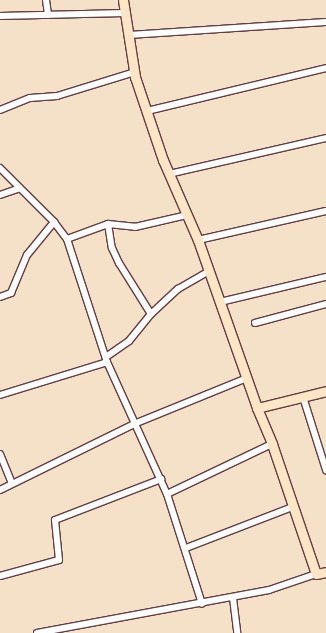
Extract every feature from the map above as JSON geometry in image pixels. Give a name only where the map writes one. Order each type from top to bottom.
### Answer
[{"type":"street","points":[[46,0],[48,15]]},
{"type":"street","points":[[123,0],[135,72],[147,111],[169,174],[198,240],[257,408],[272,444],[292,507],[316,574]]},
{"type":"street","points":[[0,16],[125,13]]},
{"type":"street","points":[[129,35],[326,22]]},
{"type":"street","points":[[147,111],[326,68]]},
{"type":"street","points":[[0,110],[30,98],[57,96],[135,72]]},
{"type":"street","points":[[169,174],[326,138]]},
{"type":"street","points":[[0,168],[54,222],[66,240],[107,360],[134,424],[167,494],[186,548],[202,604]]},
{"type":"street","points":[[0,195],[20,188]]},
{"type":"street","points":[[198,240],[326,211]]},
{"type":"street","points":[[66,240],[108,224],[135,227],[188,215]]},
{"type":"street","points":[[0,297],[11,293],[27,255],[54,222]]},
{"type":"street","points":[[108,224],[112,248],[119,263],[151,314]]},
{"type":"street","points":[[0,394],[107,360],[129,341],[151,314],[178,289],[208,272]]},
{"type":"street","points":[[220,302],[326,277]]},
{"type":"street","points":[[255,323],[326,304]]},
{"type":"street","points":[[0,490],[134,424],[247,378]]},
{"type":"street","points":[[257,408],[326,391]]},
{"type":"street","points":[[303,396],[326,470]]},
{"type":"street","points":[[167,494],[272,444]]},
{"type":"street","points":[[0,454],[12,483]]},
{"type":"street","points":[[0,576],[59,560],[55,520],[161,479]]},
{"type":"street","points":[[186,548],[292,507]]},
{"type":"street","points":[[37,633],[233,598],[269,590],[326,572]]},
{"type":"street","points":[[233,598],[237,633]]}]
